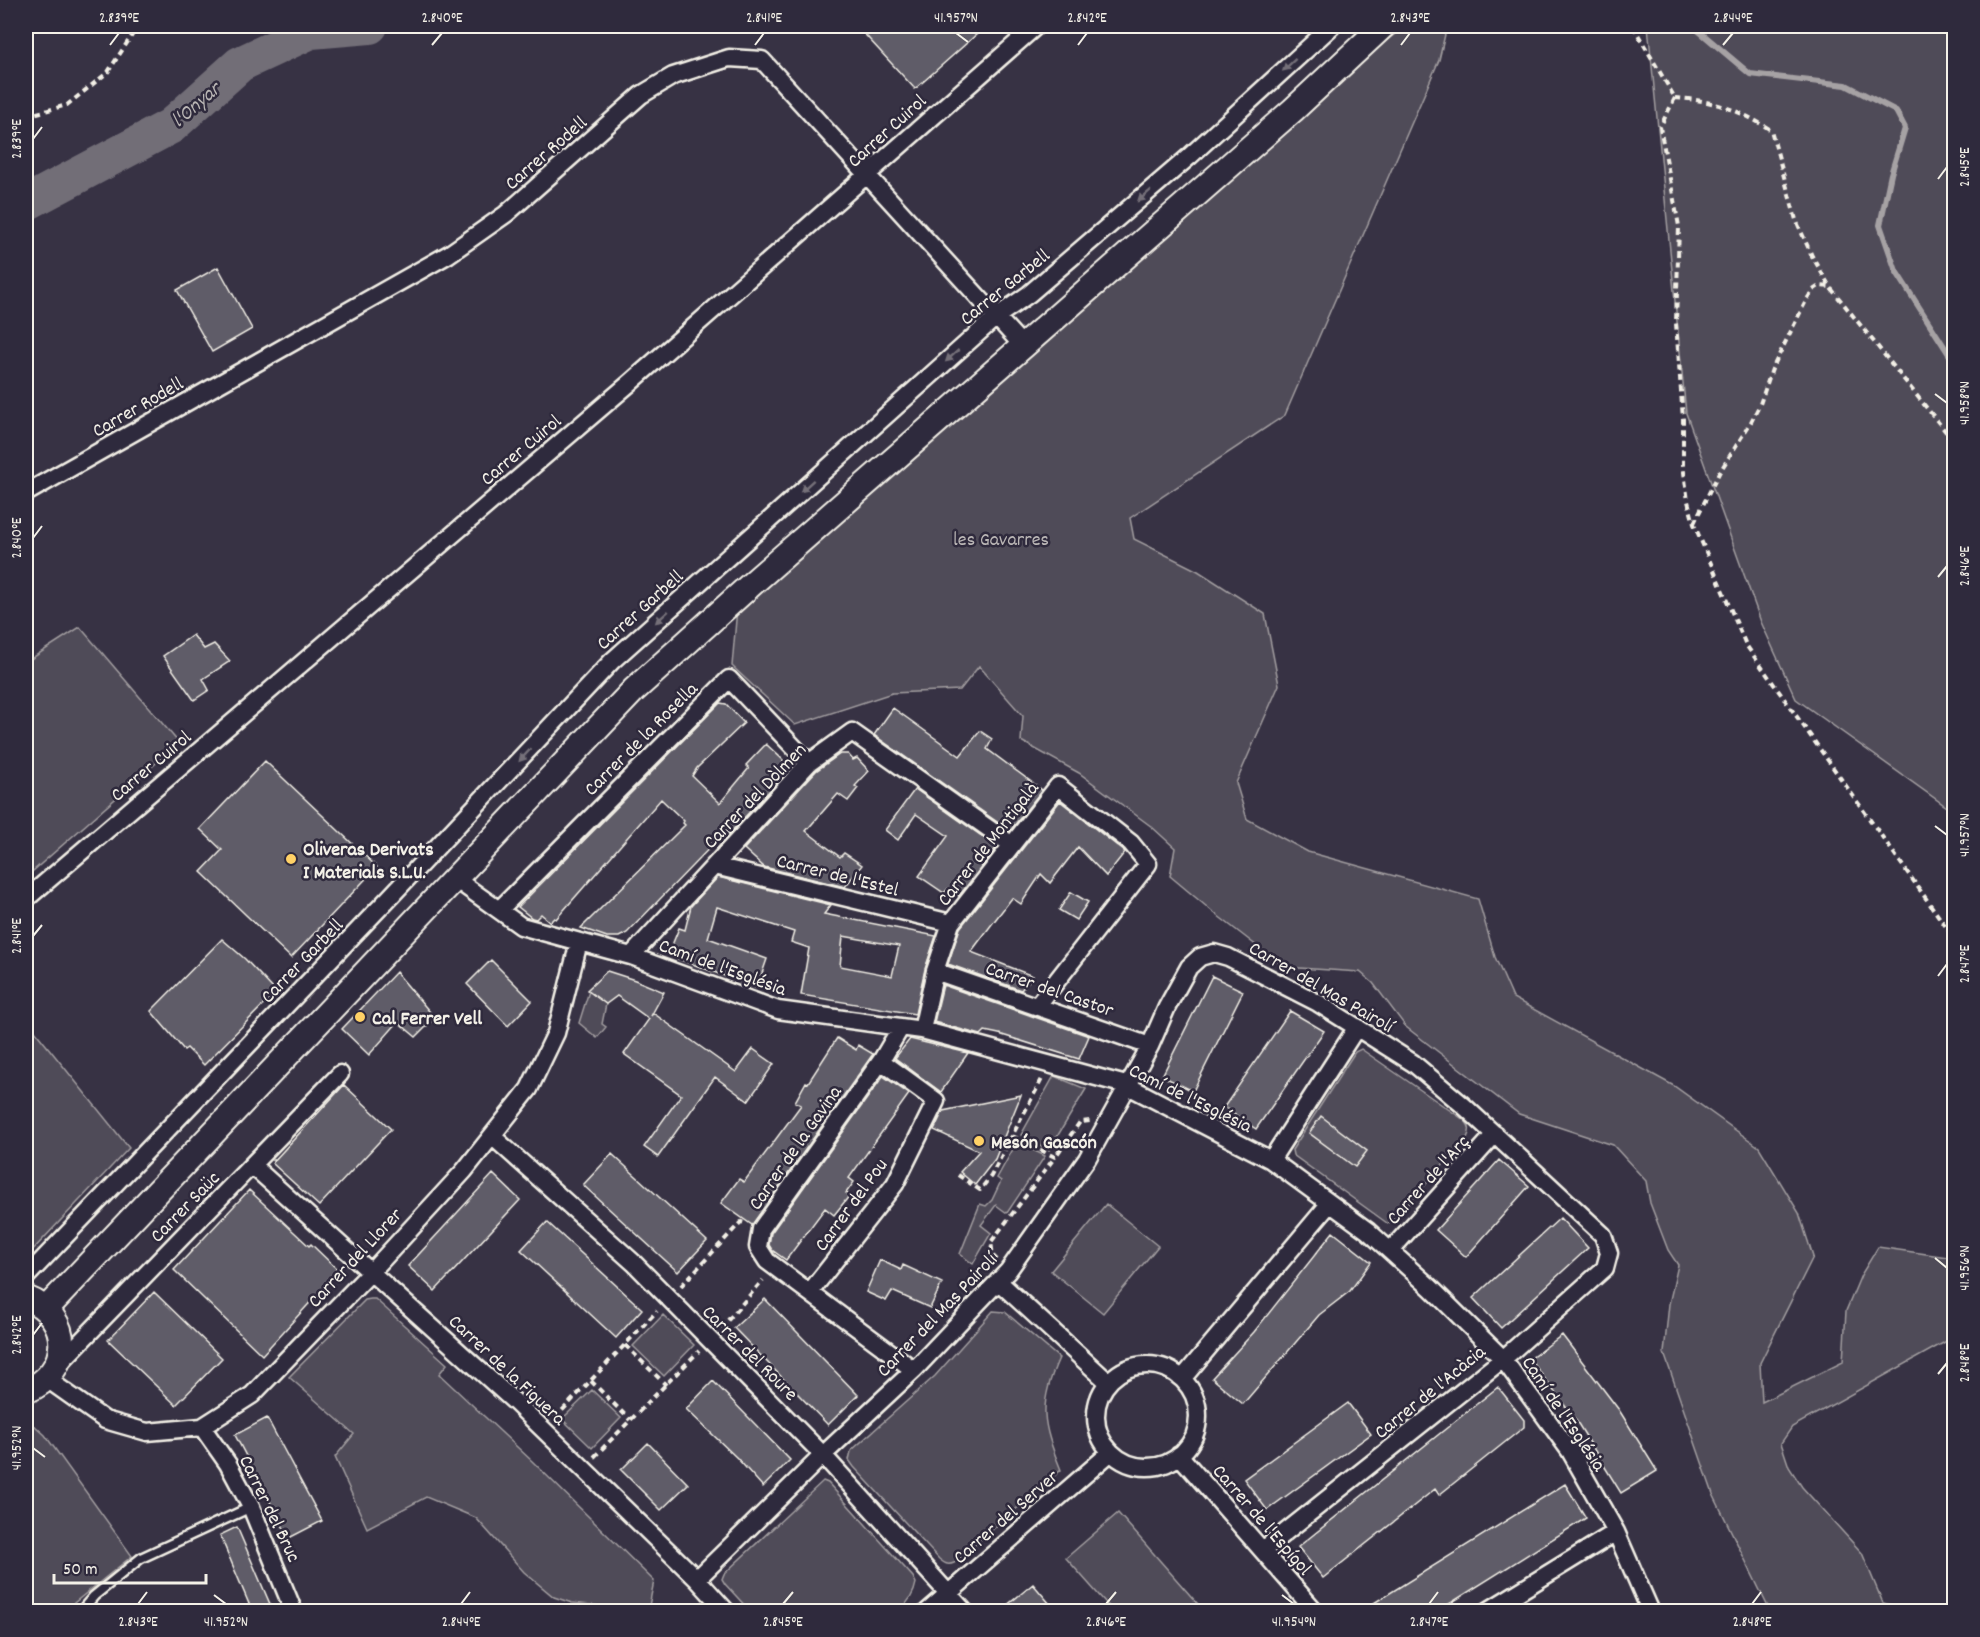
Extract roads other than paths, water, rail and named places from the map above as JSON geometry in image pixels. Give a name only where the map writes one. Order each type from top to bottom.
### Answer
[{"type":"main road","points":[[26,1391],[37,1387],[52,1373],[61,1347],[58,1326],[36,1304],[454,878],[634,690],[755,581],[1293,111],[1383,26]]},
{"type":"street","name":"Carrer Cuirol","points":[[26,899],[621,390],[1035,26]]},
{"type":"street","name":"Carrer Garbell","points":[[26,1276],[389,898],[612,661],[996,317],[1029,294],[1190,156],[1332,26]]},
{"type":"street","name":"Carrer Rodell","points":[[26,493],[449,254],[506,214],[641,95],[673,76],[729,58],[762,60],[1023,346]]},
{"type":"street","name":"Carrer de la Rosella","points":[[499,910],[729,679],[809,763]]},
{"type":"street","name":"Carrer del Dòlmen","points":[[631,956],[809,763],[852,732],[1012,845]]},
{"type":"street","name":"Carrer de Montigalà","points":[[922,1030],[935,971],[951,923],[1058,786],[1131,843],[1148,864],[1037,1006]]},
{"type":"street","name":"Carrer de l'Estel","points":[[716,866],[951,923]]},
{"type":"street","name":"Camí de l'Església","points":[[454,878],[521,926],[631,956],[778,1010],[922,1030],[1126,1085],[1271,1160],[1368,1231],[1503,1359],[1570,1451],[1616,1532],[1651,1611]]},
{"type":"street","name":"Carrer del Llorer","points":[[52,1373],[105,1420],[147,1432],[202,1427],[252,1395],[371,1272],[464,1171],[529,1089],[556,1033],[579,942]]},
{"type":"street","name":"Carrer del Mas Pairolí","points":[[697,1579],[823,1455],[914,1370],[1003,1276],[1087,1159],[1126,1085],[1150,1046],[1167,1007],[1189,967],[1200,957],[1214,953],[1228,957],[1318,1003],[1413,1063],[1495,1134],[1603,1235],[1609,1253]]},
{"type":"street","name":"Carrer del Castor","points":[[935,971],[1150,1046]]},
{"type":"street","name":"Carrer de la Gavina","points":[[901,1027],[881,1061],[761,1229],[758,1248],[767,1261],[914,1370]]},
{"type":"street","points":[[1271,1160],[1357,1027]]},
{"type":"street","name":"Carrer del Pou","points":[[810,1292],[895,1185],[936,1101],[881,1061]]},
{"type":"street","name":"Carrer Saüc","points":[[52,1373],[340,1074]]},
{"type":"street","name":"Carrer de l'Arç","points":[[1390,1251],[1495,1134]]},
{"type":"street","name":"Carrer del Roure","points":[[492,1136],[634,1263],[823,1455],[965,1611]]},
{"type":"street","name":"Carrer de la Figuera","points":[[253,1166],[544,1430],[727,1611]]},
{"type":"street","points":[[1182,1379],[1330,1203]]},
{"type":"street","name":"Carrer de l'Acàcia","points":[[1263,1550],[1503,1359],[1605,1268],[1609,1253]]},
{"type":"street","points":[[1003,1276],[1108,1382]]},
{"type":"street","points":[[1148,1364],[1162,1366],[1174,1372],[1188,1384],[1197,1402],[1198,1424],[1192,1441],[1185,1450],[1171,1461],[1158,1466],[1133,1466],[1111,1452],[1100,1437],[1095,1410],[1097,1401],[1108,1382],[1130,1367],[1148,1364]]},
{"type":"street","name":"Carrer del Bruc","points":[[202,1427],[228,1464],[251,1507],[294,1611]]},
{"type":"street","name":"Carrer del Server","points":[[927,1611],[1111,1452]]},
{"type":"street","name":"Carrer de l'Espígol","points":[[1179,1455],[1316,1611]]},
{"type":"street","points":[[1486,1611],[1616,1532]]},
{"type":"lane","points":[[80,1611],[94,1596],[141,1558],[251,1507]]},
{"type":"waterway","name":"l'Onyar","points":[[26,203],[171,126],[240,64],[311,31],[370,26]]},
{"type":"waterway","points":[[1693,26],[1750,74],[1846,85],[1896,111],[1905,128],[1891,174],[1880,225],[1896,271],[1954,362]]},
{"type":"place","name":"Oliveras Derivats I Materials S.L.U.","points":[[291,859]]},
{"type":"place","name":"Cal Ferrer Vell","points":[[360,1017]]},
{"type":"place","name":"Mesón Gascón","points":[[979,1141]]},
{"type":"park label","name":"les Gavarres","points":[[1001,538]]}]
